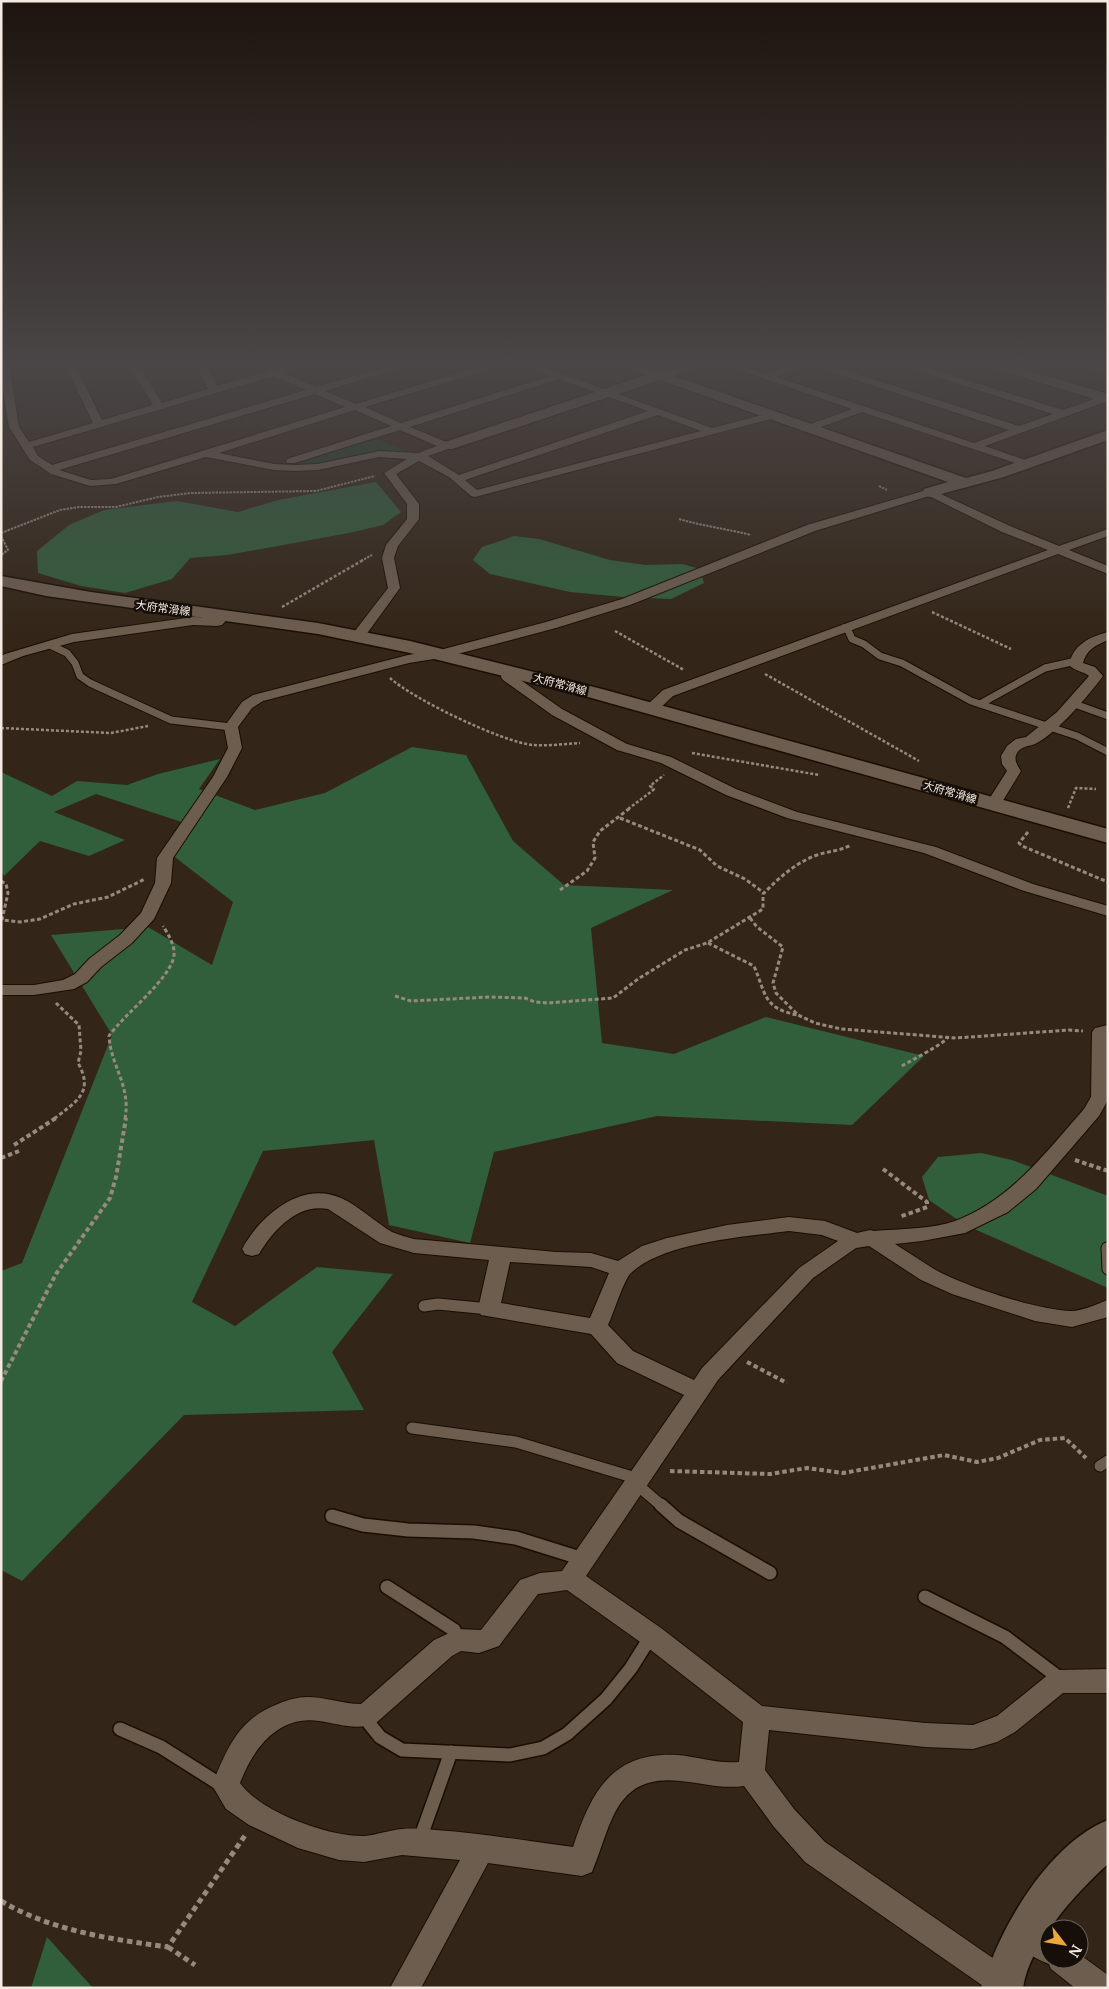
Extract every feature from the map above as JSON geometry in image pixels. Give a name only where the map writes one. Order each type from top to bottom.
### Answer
[{"type":"street","points":[[32,455],[49,468],[90,484],[112,482],[201,455]]},
{"type":"street","points":[[49,468],[94,455]]},
{"type":"street","points":[[216,455],[274,467],[294,468],[318,466],[375,455]]},
{"type":"street","points":[[274,467],[312,455]]},
{"type":"street","points":[[395,455],[419,456],[453,474],[475,494],[621,455]]},
{"type":"street","points":[[358,636],[394,588],[388,558],[391,548],[414,519],[413,504],[390,472],[422,455]]},
{"type":"street","points":[[457,479],[528,455]]},
{"type":"street","points":[[891,455],[965,482]]},
{"type":"street","points":[[998,455],[1027,464]]},
{"type":"street","points":[[1,990],[68,986],[81,978],[95,962],[126,939],[144,918],[164,883],[166,858],[220,777],[235,748],[231,727],[244,709],[258,698],[408,659],[441,654],[551,625],[626,602],[811,528],[1053,455]]},
{"type":"street","points":[[930,492],[1006,530],[1060,549],[1108,570]]},
{"type":"street","points":[[651,709],[668,693],[1108,532]]},
{"type":"street","name":"大府常滑線","points":[[1,581],[45,591],[114,602],[256,620],[358,636],[441,654],[510,670],[1108,836]]},
{"type":"street","points":[[1,661],[72,638],[193,621],[217,622],[224,616]]},
{"type":"street","points":[[994,804],[1014,771],[1009,764],[1008,756],[1012,750],[1021,742],[1031,740],[1062,715],[1096,676],[1090,670],[1076,665],[1076,660],[1080,652],[1087,645],[1108,636]]},
{"type":"street","points":[[510,670],[508,677],[557,712],[622,747],[678,765],[731,792],[792,815],[930,850],[1027,887],[1108,911]]},
{"type":"street","points":[[751,1772],[727,1775],[677,1768],[652,1767],[629,1775],[611,1792],[596,1819],[582,1862],[419,1842],[402,1842],[364,1849],[339,1846],[298,1835],[259,1816],[236,1800],[226,1785],[237,1757],[250,1737],[265,1723],[284,1713],[301,1708],[317,1709],[354,1717],[367,1715],[443,1648],[458,1640],[479,1642],[490,1638],[529,1587],[540,1582],[559,1582],[576,1569],[710,1374],[806,1273],[849,1243],[863,1238],[922,1234],[958,1228],[1002,1207],[1029,1184],[1092,1112],[1100,1096],[1104,1031]]},
{"type":"street","points":[[252,1249],[258,1238],[285,1211],[306,1202],[323,1201],[334,1203],[387,1238],[400,1242],[442,1250],[592,1260],[621,1270]]},
{"type":"street","points":[[597,1327],[621,1270],[649,1251],[667,1245],[727,1232],[789,1224],[825,1228],[863,1238],[928,1275],[959,1289],[1035,1313],[1072,1319],[1092,1315],[1108,1308]]},
{"type":"street","points":[[502,1254],[489,1309],[597,1327],[625,1357],[698,1392]]},
{"type":"street","points":[[576,1569],[652,1636],[756,1717],[925,1735],[973,1737],[988,1733],[1006,1724],[1058,1682],[1108,1681]]},
{"type":"street","points":[[756,1717],[756,1736],[751,1772],[784,1818],[815,1852],[1002,1985],[1037,1941],[1048,1897],[1089,1854],[1108,1839]]},
{"type":"street","points":[[405,1988],[481,1849]]},
{"type":"street","points":[[1074,1969],[1100,1988]]},
{"type":"lane","points":[[844,628],[848,630],[852,639],[864,644],[880,656],[902,663],[970,701],[1077,736],[1108,752]]},
{"type":"lane","points":[[52,646],[67,653],[75,663],[80,676],[90,683],[171,720],[231,727]]},
{"type":"lane","points":[[980,704],[1045,668],[1076,660]]},
{"type":"lane","points":[[1072,703],[1108,716]]},
{"type":"lane","points":[[1107,1248],[1108,1269]]},
{"type":"lane","points":[[424,1306],[438,1304],[489,1309]]},
{"type":"lane","points":[[412,1428],[516,1442],[640,1477],[641,1488],[679,1521],[770,1573]]},
{"type":"lane","points":[[332,1516],[363,1525],[408,1530],[474,1532],[516,1538],[576,1569]]},
{"type":"lane","points":[[387,1588],[454,1630],[458,1640]]},
{"type":"lane","points":[[925,1597],[1005,1636],[1064,1682]]},
{"type":"lane","points":[[367,1715],[368,1722],[380,1737],[402,1750],[510,1755],[544,1748],[567,1734],[606,1699],[631,1668],[652,1636]]},
{"type":"lane","points":[[120,1729],[161,1747],[218,1783],[226,1785]]},
{"type":"lane","points":[[419,1842],[451,1752]]},
{"type":"path","points":[[1,555],[8,550],[1,534],[60,510],[70,508],[116,508],[158,497],[191,493],[316,491],[390,472]]},
{"type":"path","points":[[679,519],[709,528],[732,529],[776,542]]},
{"type":"path","points":[[256,620],[306,594],[374,553],[391,548]]},
{"type":"path","points":[[913,604],[1011,649]]},
{"type":"path","points":[[615,631],[702,681]]},
{"type":"path","points":[[748,664],[919,761]]},
{"type":"path","points":[[1,728],[111,733],[171,720]]},
{"type":"path","points":[[560,890],[583,875],[595,858],[596,853],[592,842],[600,831],[652,791],[654,789],[650,786],[678,765]]},
{"type":"path","points":[[1063,824],[1076,788],[1096,789]]},
{"type":"path","points":[[1042,817],[1021,839],[1019,843],[1022,846],[1108,882]]},
{"type":"path","points":[[619,818],[700,850],[717,866],[745,879],[764,893]]},
{"type":"path","points":[[395,996],[411,1001],[490,997],[525,998],[535,1002],[548,1003],[613,998],[638,979],[685,950],[707,943],[763,909],[764,893],[788,869],[821,854],[842,850],[864,833]]},
{"type":"path","points":[[1,881],[6,884],[8,893],[2,920],[31,921],[74,904],[108,896],[164,870]]},
{"type":"path","points":[[1,1381],[56,1274],[110,1198],[116,1177],[127,1109],[125,1087],[110,1051],[109,1036],[127,1011],[161,979],[168,969],[174,954],[169,936],[163,926],[159,922],[144,918]]},
{"type":"path","points":[[750,918],[756,928],[776,940],[783,947],[773,983],[776,993],[798,1015]]},
{"type":"path","points":[[707,943],[754,966],[765,1000],[777,1008],[789,1014],[798,1015],[841,1029],[947,1038],[1069,1030],[1104,1031]]},
{"type":"path","points":[[14,1146],[53,1120],[80,1098],[85,1088],[85,1075],[78,1063],[80,1050],[79,1025],[60,1005],[50,1000],[38,989]]},
{"type":"path","points":[[902,1066],[929,1048],[945,1042],[947,1038]]},
{"type":"path","points":[[1,1158],[19,1151]]},
{"type":"path","points":[[1056,1154],[1108,1171]]},
{"type":"path","points":[[863,1238],[878,1224],[926,1207],[927,1202],[883,1169]]},
{"type":"path","points":[[731,1353],[787,1383]]},
{"type":"path","points":[[640,1477],[663,1471],[770,1474],[807,1468],[843,1473],[944,1455],[977,1462],[998,1458],[1040,1440],[1065,1438],[1088,1459],[1104,1464]]},
{"type":"path","points":[[168,1947],[259,1816]]},
{"type":"path","points":[[1,1901],[26,1916],[65,1928],[135,1943],[168,1947],[195,1965]]},
{"type":"green space","points":[[321,455],[367,455],[317,464],[292,464]]},
{"type":"green space","points":[[376,482],[401,512],[383,525],[227,555],[190,558],[172,579],[125,593],[81,586],[38,573],[37,551],[69,525],[104,510],[177,501],[238,512],[278,500]]},
{"type":"green space","points":[[514,536],[539,539],[610,560],[645,565],[682,564],[700,569],[704,583],[671,599],[570,592],[490,574],[473,560],[482,547]]},
{"type":"green space","points":[[412,747],[466,755],[513,841],[564,885],[673,890],[591,928],[602,1043],[674,1054],[766,1017],[924,1056],[852,1125],[657,1116],[494,1152],[470,1243],[389,1225],[374,1140],[263,1151],[192,1302],[235,1326],[317,1267],[393,1274],[332,1352],[364,1410],[184,1415],[22,1581],[1,1570],[1,1271],[22,1263],[112,1035],[51,935],[148,927],[212,965],[233,902],[171,854],[194,826],[96,794],[54,812],[125,840],[89,856],[40,841],[4,876],[1,869],[1,772],[52,796],[77,781],[127,785],[158,774],[220,759],[199,789],[255,810],[325,793]]},
{"type":"green space","points":[[981,1153],[1012,1160],[1108,1196],[1108,1288],[965,1225],[929,1200],[922,1177],[938,1157]]},
{"type":"green space","points":[[47,1937],[93,1988],[31,1988]]}]
